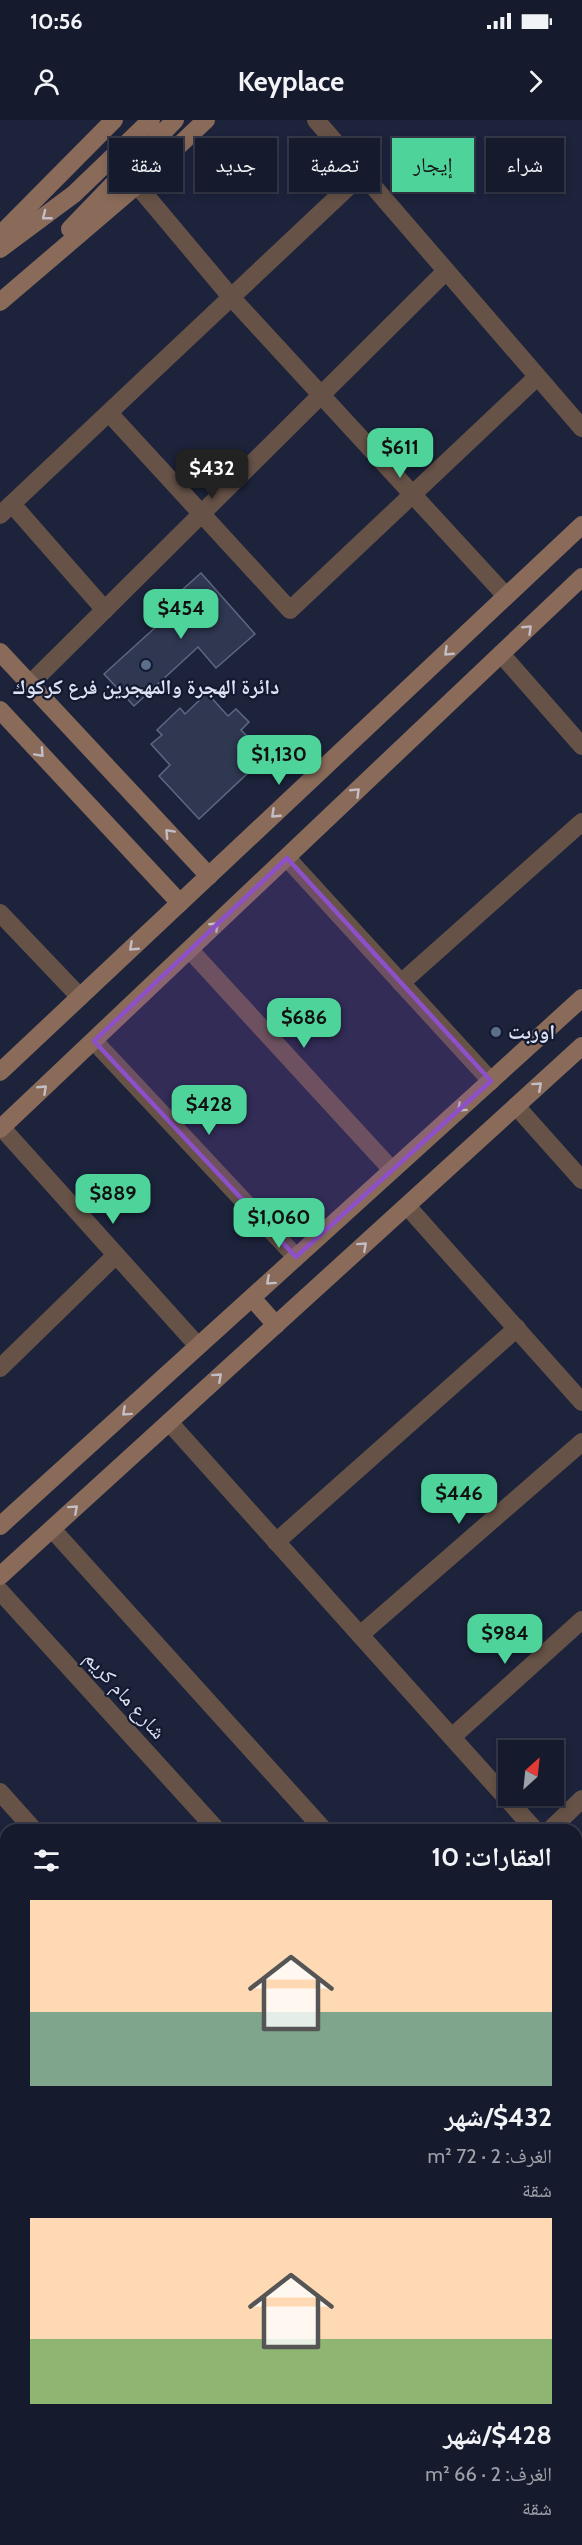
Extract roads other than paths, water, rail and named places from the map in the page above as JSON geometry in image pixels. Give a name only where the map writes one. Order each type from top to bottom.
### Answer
[{"type":"street","points":[[0,235],[114,120]]},
{"type":"street","points":[[0,249],[74,194],[151,120]]},
{"type":"street","points":[[25,279],[141,153],[175,120]]},
{"type":"street","points":[[183,142],[207,120]]},
{"type":"street","points":[[316,120],[331,138]]},
{"type":"street","points":[[0,302],[129,192]]},
{"type":"street","points":[[143,192],[231,297],[506,596]]},
{"type":"street","points":[[105,610],[6,510],[343,192]]},
{"type":"street","points":[[378,192],[582,428]]},
{"type":"street","points":[[30,684],[446,271]]},
{"type":"street","points":[[109,413],[290,610],[537,376]]},
{"type":"street","points":[[0,1072],[582,525]]},
{"type":"street","points":[[198,1346],[1,1129],[582,577]]},
{"type":"street","points":[[0,653],[209,876]]},
{"type":"street","points":[[501,654],[582,746]]},
{"type":"street","points":[[0,710],[180,903]]},
{"type":"street","points":[[401,982],[582,822]]},
{"type":"street","points":[[287,858],[491,1081]]},
{"type":"street","points":[[0,913],[80,997]]},
{"type":"street","points":[[190,950],[392,1170]]},
{"type":"street","points":[[0,1526],[582,998]]},
{"type":"street","points":[[94,1041],[296,1257]]},
{"type":"street","points":[[0,1576],[582,1046]]},
{"type":"street","points":[[516,1106],[582,1180]]},
{"type":"street","points":[[406,1206],[582,1402]]},
{"type":"street","points":[[0,1368],[116,1255]]},
{"type":"street","points":[[252,1298],[276,1324]]},
{"type":"street","points":[[276,1542],[517,1328]]},
{"type":"street","points":[[169,1422],[530,1824]]},
{"type":"street","points":[[360,1635],[582,1442]]},
{"type":"street","points":[[52,1529],[319,1824]]},
{"type":"street","name":"شارع مام كريم","points":[[0,1591],[212,1824]]},
{"type":"street","points":[[452,1737],[582,1620]]},
{"type":"street","points":[[0,1792],[29,1824]]},
{"type":"street","points":[[556,1824],[582,1799]]},
{"type":"place","name":"دائرة الهجرة والمهجرين فرع كركوك","points":[[146,665]]},
{"type":"place","name":"اوربت","points":[[496,1032]]}]
